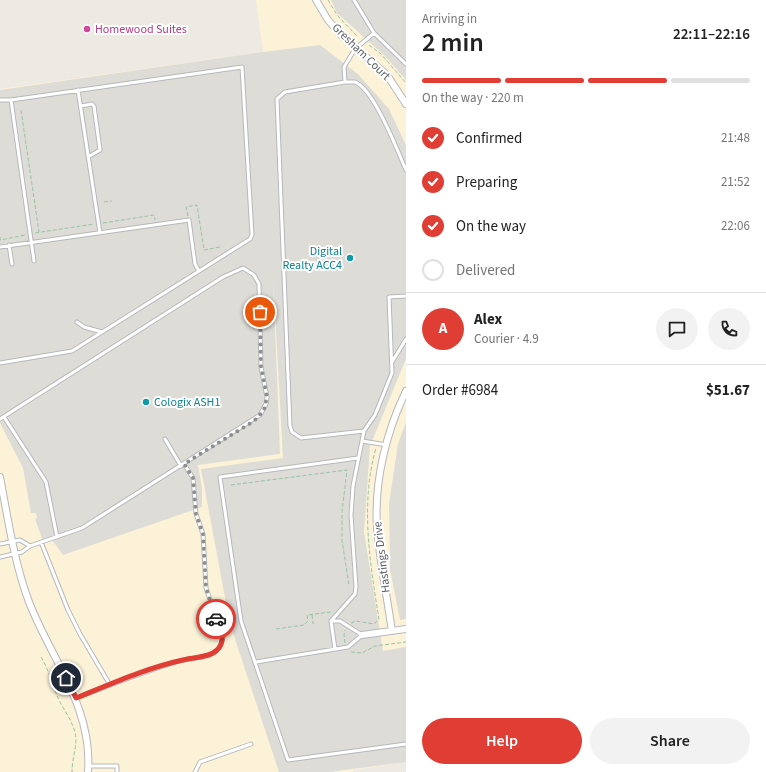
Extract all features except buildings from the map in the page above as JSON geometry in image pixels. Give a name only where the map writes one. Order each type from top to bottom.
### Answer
[{"type":"street","name":"Gresham Court","points":[[316,0],[328,20],[355,49],[383,71],[393,83],[406,104]]},
{"type":"street","name":"Hastings Drive","points":[[392,631],[377,528],[380,477],[386,445],[395,417],[406,391]]},
{"type":"street","points":[[0,477],[12,542],[33,612],[76,698],[87,737],[88,769]]},
{"type":"street","points":[[362,635],[406,629]]},
{"type":"lane","points":[[354,0],[374,33],[406,64]]},
{"type":"lane","points":[[346,82],[344,67],[355,49],[374,33]]},
{"type":"lane","points":[[0,100],[11,100],[242,67],[252,235],[250,239],[72,351],[0,363]]},
{"type":"lane","points":[[364,431],[301,438],[292,432],[290,426],[277,99],[285,92],[346,82],[355,82],[376,106],[406,170]]},
{"type":"lane","points":[[78,90],[100,233]]},
{"type":"lane","points":[[11,100],[34,261]]},
{"type":"lane","points":[[81,106],[92,104],[94,106],[100,150],[88,157]]},
{"type":"lane","points":[[0,247],[189,220],[195,264],[199,271]]},
{"type":"lane","points":[[9,245],[12,264]]},
{"type":"lane","points":[[0,557],[22,552],[30,546],[58,537],[82,528],[254,421],[264,410],[266,404],[261,367],[260,284],[254,275],[243,268],[223,277],[2,418],[46,482],[58,537]]},
{"type":"lane","points":[[331,622],[355,594],[356,587],[351,515],[353,486],[364,431],[375,415],[392,373],[389,297],[406,296]]},
{"type":"lane","points":[[77,322],[84,327],[102,332]]},
{"type":"lane","points":[[392,362],[406,338]]},
{"type":"lane","points":[[76,698],[110,684],[182,660],[210,655],[219,649],[222,643],[223,637],[206,588],[203,534],[196,514],[193,478],[164,439]]},
{"type":"lane","points":[[362,441],[386,445]]},
{"type":"lane","points":[[358,458],[220,477],[241,620],[288,760],[406,744]]},
{"type":"lane","points":[[0,544],[20,540],[30,546]]},
{"type":"lane","points":[[41,542],[74,622],[110,684]]},
{"type":"lane","points":[[256,662],[348,647],[362,635],[340,621],[331,622]]},
{"type":"lane","points":[[331,622],[335,649]]},
{"type":"lane","points":[[195,772],[200,762],[251,744]]},
{"type":"lane","points":[[88,769],[117,766],[117,772]]},
{"type":"path","points":[[328,0],[337,15],[357,36]]},
{"type":"path","points":[[369,45],[385,58],[406,83]]},
{"type":"path","points":[[21,110],[40,232]]},
{"type":"path","points":[[104,202],[112,201]]},
{"type":"path","points":[[188,217],[186,207],[197,206],[204,250]]},
{"type":"path","points":[[34,233],[154,216],[155,222]]},
{"type":"path","points":[[0,237],[0,240],[27,235]]},
{"type":"path","points":[[191,236],[202,235]]},
{"type":"path","points":[[193,252],[220,247]]},
{"type":"path","points":[[378,443],[372,470],[368,504],[368,529],[371,570],[379,618],[374,624],[356,621],[348,627],[344,635],[348,647],[353,653],[362,653],[375,646],[406,642]]},
{"type":"path","points":[[230,485],[347,470],[342,512],[342,540],[349,586]]},
{"type":"path","points":[[276,629],[304,625],[308,620],[307,615],[332,612],[337,616]]},
{"type":"path","points":[[312,615],[313,624]]},
{"type":"path","points":[[41,657],[49,671],[58,698],[70,717],[74,730],[76,740],[72,772]]},
{"type":"shaded area","points":[[256,0],[406,0],[406,762],[353,770],[353,772],[0,772],[0,89],[263,52]]},
{"type":"shaded area","points":[[331,0],[406,0],[406,80],[385,56],[337,13]]},
{"type":"shaded area","points":[[320,45],[358,74],[389,109],[406,145],[406,359],[370,446],[364,532],[383,651],[406,647],[406,762],[329,772],[279,772],[230,624],[201,469],[283,458],[273,277],[280,454],[198,465],[202,488],[202,507],[63,555],[50,537],[43,541],[35,519],[37,518],[36,513],[31,513],[23,468],[0,423],[0,90]]},
{"type":"shaded area","points":[[406,422],[406,619],[400,620],[390,569],[389,504],[398,444]]},
{"type":"way so far","points":[[216,619],[206,588],[203,534],[196,514],[193,478],[184,464],[254,421],[264,410],[267,397],[261,367],[260,312]]},
{"type":"place","name":"Homewood Suites","points":[[87,29]]},
{"type":"place","name":"Digital Realty ACC4","points":[[350,258]]},
{"type":"place","name":"Cologix ASH1","points":[[146,402]]},
{"type":"route","points":[[66,678],[76,698],[149,670],[182,660],[210,655],[219,649],[223,637],[216,619]]}]
